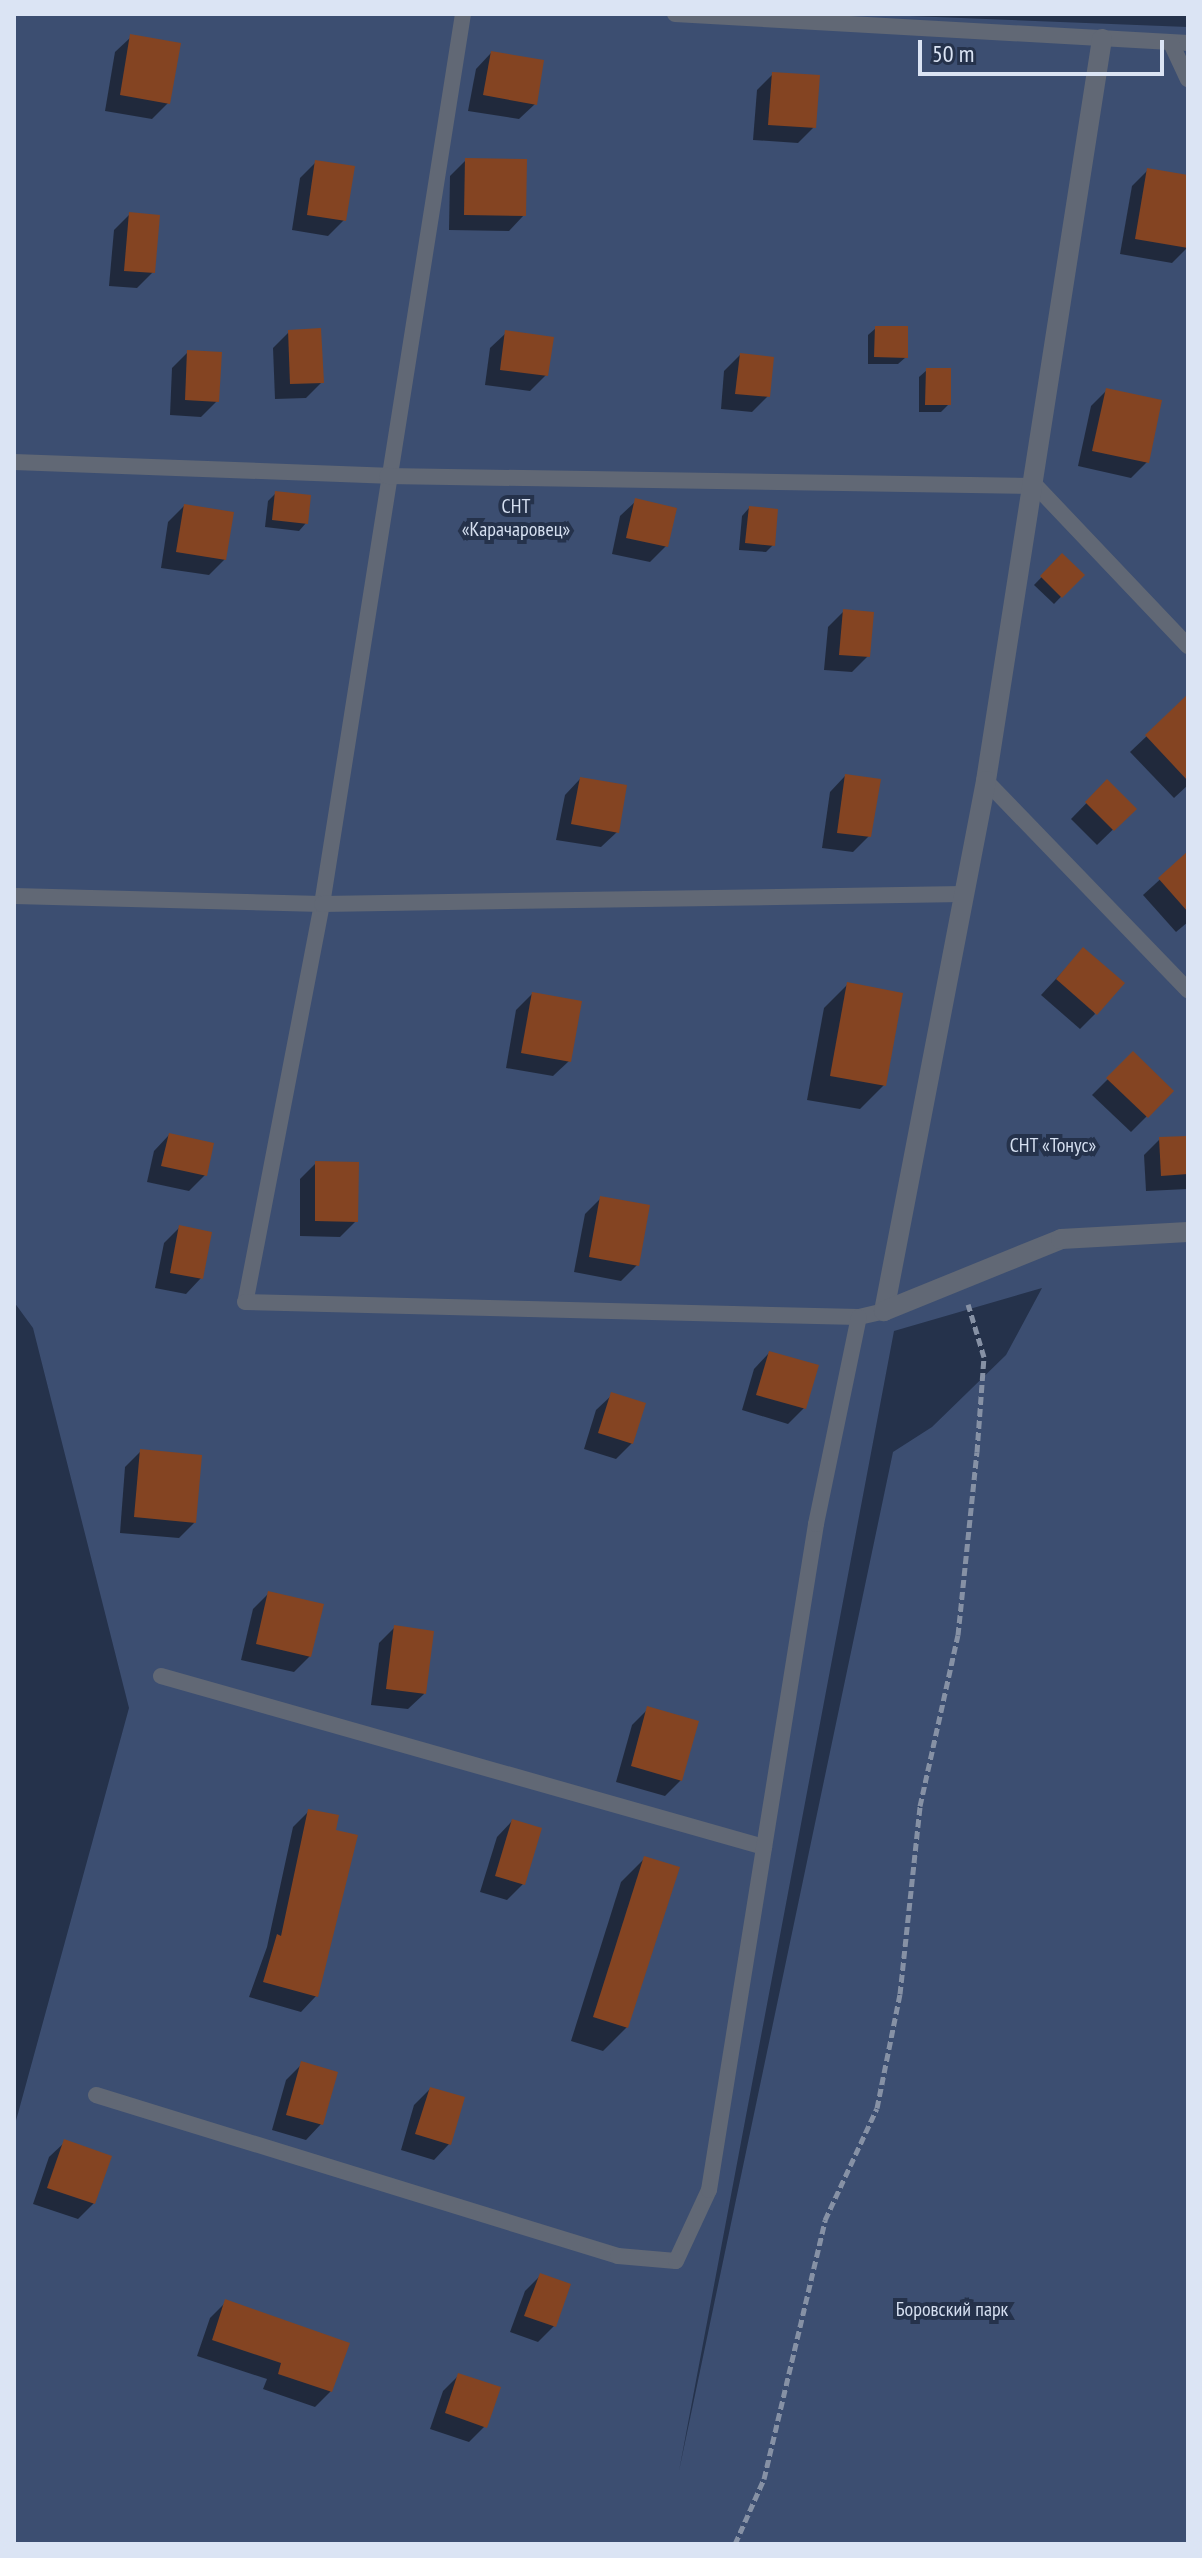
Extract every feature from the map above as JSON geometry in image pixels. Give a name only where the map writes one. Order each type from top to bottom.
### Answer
[{"type":"street","points":[[884,1311],[986,781],[1036,486],[1102,39]]},
{"type":"street","points":[[884,1311],[1061,1239],[1188,1232]]},
{"type":"lane","points":[[463,14],[387,476],[322,904],[245,1302],[859,1317],[884,1311]]},
{"type":"lane","points":[[675,14],[1188,43]]},
{"type":"lane","points":[[1171,43],[1188,79]]},
{"type":"lane","points":[[14,462],[387,476],[1036,486],[1188,646]]},
{"type":"lane","points":[[986,781],[1188,990]]},
{"type":"lane","points":[[14,896],[322,904],[963,894]]},
{"type":"lane","points":[[96,2095],[618,2256],[676,2261],[709,2190],[816,1524],[859,1317]]},
{"type":"lane","points":[[161,1676],[764,1847]]},
{"type":"path","points":[[735,2544],[764,2479],[825,2220],[877,2108],[900,1994],[920,1806],[958,1635],[977,1452],[984,1357],[961,1280]]},
{"type":"green space","name":"СНТ «Карачаровец»","points":[[14,14],[860,14],[1188,27],[1188,2544],[14,2544],[14,2128],[129,1708],[33,1328],[14,1302]],"holes":[[[1042,1288],[1006,1355],[932,1427],[893,1452],[679,2471],[894,1331]]]},
{"type":"building","points":[[130,34],[181,43],[170,104],[120,95]]},
{"type":"building","points":[[491,51],[544,60],[537,105],[483,95]]},
{"type":"building","points":[[772,72],[820,75],[816,128],[768,125]]},
{"type":"building","points":[[465,158],[527,159],[526,216],[464,215]]},
{"type":"building","points":[[315,160],[355,166],[346,221],[307,215]]},
{"type":"building","points":[[1147,168],[1188,175],[1188,248],[1135,239]]},
{"type":"building","points":[[129,212],[160,215],[155,273],[124,271]]},
{"type":"building","points":[[875,326],[908,326],[908,358],[874,357]]},
{"type":"building","points":[[321,328],[324,383],[290,384],[288,330]]},
{"type":"building","points":[[505,330],[554,337],[548,376],[500,370]]},
{"type":"building","points":[[187,350],[222,352],[219,402],[185,400]]},
{"type":"building","points":[[740,353],[774,357],[770,397],[735,394]]},
{"type":"building","points":[[926,368],[951,368],[951,405],[925,405]]},
{"type":"building","points":[[1106,388],[1162,400],[1149,463],[1092,451]]},
{"type":"building","points":[[275,491],[311,495],[308,524],[272,520]]},
{"type":"building","points":[[635,498],[677,508],[668,547],[626,538]]},
{"type":"building","points":[[184,504],[234,512],[226,560],[176,552]]},
{"type":"building","points":[[749,506],[778,509],[775,546],[745,543]]},
{"type":"building","points":[[1062,553],[1085,575],[1062,598],[1040,576]]},
{"type":"building","points":[[843,609],[874,612],[870,657],[839,655]]},
{"type":"building","points":[[1188,694],[1188,781],[1145,735]]},
{"type":"building","points":[[845,774],[881,779],[871,837],[837,833]]},
{"type":"building","points":[[580,777],[627,785],[619,833],[571,824]]},
{"type":"building","points":[[1107,779],[1137,809],[1114,831],[1085,802]]},
{"type":"building","points":[[1188,851],[1188,912],[1158,878]]},
{"type":"building","points":[[1083,947],[1125,983],[1097,1015],[1056,979]]},
{"type":"building","points":[[847,982],[903,993],[886,1086],[830,1076]]},
{"type":"building","points":[[532,992],[582,1001],[571,1062],[521,1053]]},
{"type":"building","points":[[1133,1051],[1174,1091],[1148,1118],[1106,1078]]},
{"type":"building","points":[[169,1133],[214,1143],[207,1176],[161,1166]]},
{"type":"building","points":[[1188,1136],[1188,1174],[1161,1176],[1159,1137]]},
{"type":"building","points":[[315,1161],[359,1162],[358,1222],[315,1221]]},
{"type":"building","points":[[600,1196],[650,1205],[639,1266],[589,1257]]},
{"type":"building","points":[[179,1225],[212,1232],[203,1279],[170,1273]]},
{"type":"building","points":[[769,1351],[819,1365],[806,1409],[756,1395]]},
{"type":"building","points":[[611,1392],[646,1403],[633,1444],[598,1433]]},
{"type":"building","points":[[140,1449],[202,1455],[196,1523],[134,1517]]},
{"type":"building","points":[[268,1591],[324,1604],[311,1657],[256,1644]]},
{"type":"building","points":[[394,1625],[434,1631],[426,1694],[386,1689]]},
{"type":"building","points":[[647,1706],[699,1721],[682,1781],[631,1766]]},
{"type":"building","points":[[308,1809],[339,1815],[336,1830],[358,1835],[318,1997],[263,1982],[277,1934],[281,1936]]},
{"type":"building","points":[[512,1819],[542,1828],[525,1885],[495,1876]]},
{"type":"building","points":[[644,1856],[680,1867],[628,2028],[593,2017]]},
{"type":"building","points":[[301,2061],[338,2072],[323,2125],[286,2115]]},
{"type":"building","points":[[430,2087],[465,2097],[451,2145],[415,2134]]},
{"type":"building","points":[[64,2139],[112,2156],[95,2204],[47,2188]]},
{"type":"building","points":[[540,2273],[571,2284],[556,2327],[524,2316]]},
{"type":"building","points":[[225,2299],[350,2343],[332,2392],[278,2374],[281,2363],[212,2340]]},
{"type":"building","points":[[458,2373],[501,2387],[487,2428],[445,2413]]},
{"type":"park label","name":"СНТ «Тонус»","points":[[1053,1145]]},
{"type":"park label","name":"Боровский парк","points":[[952,2309]]}]
